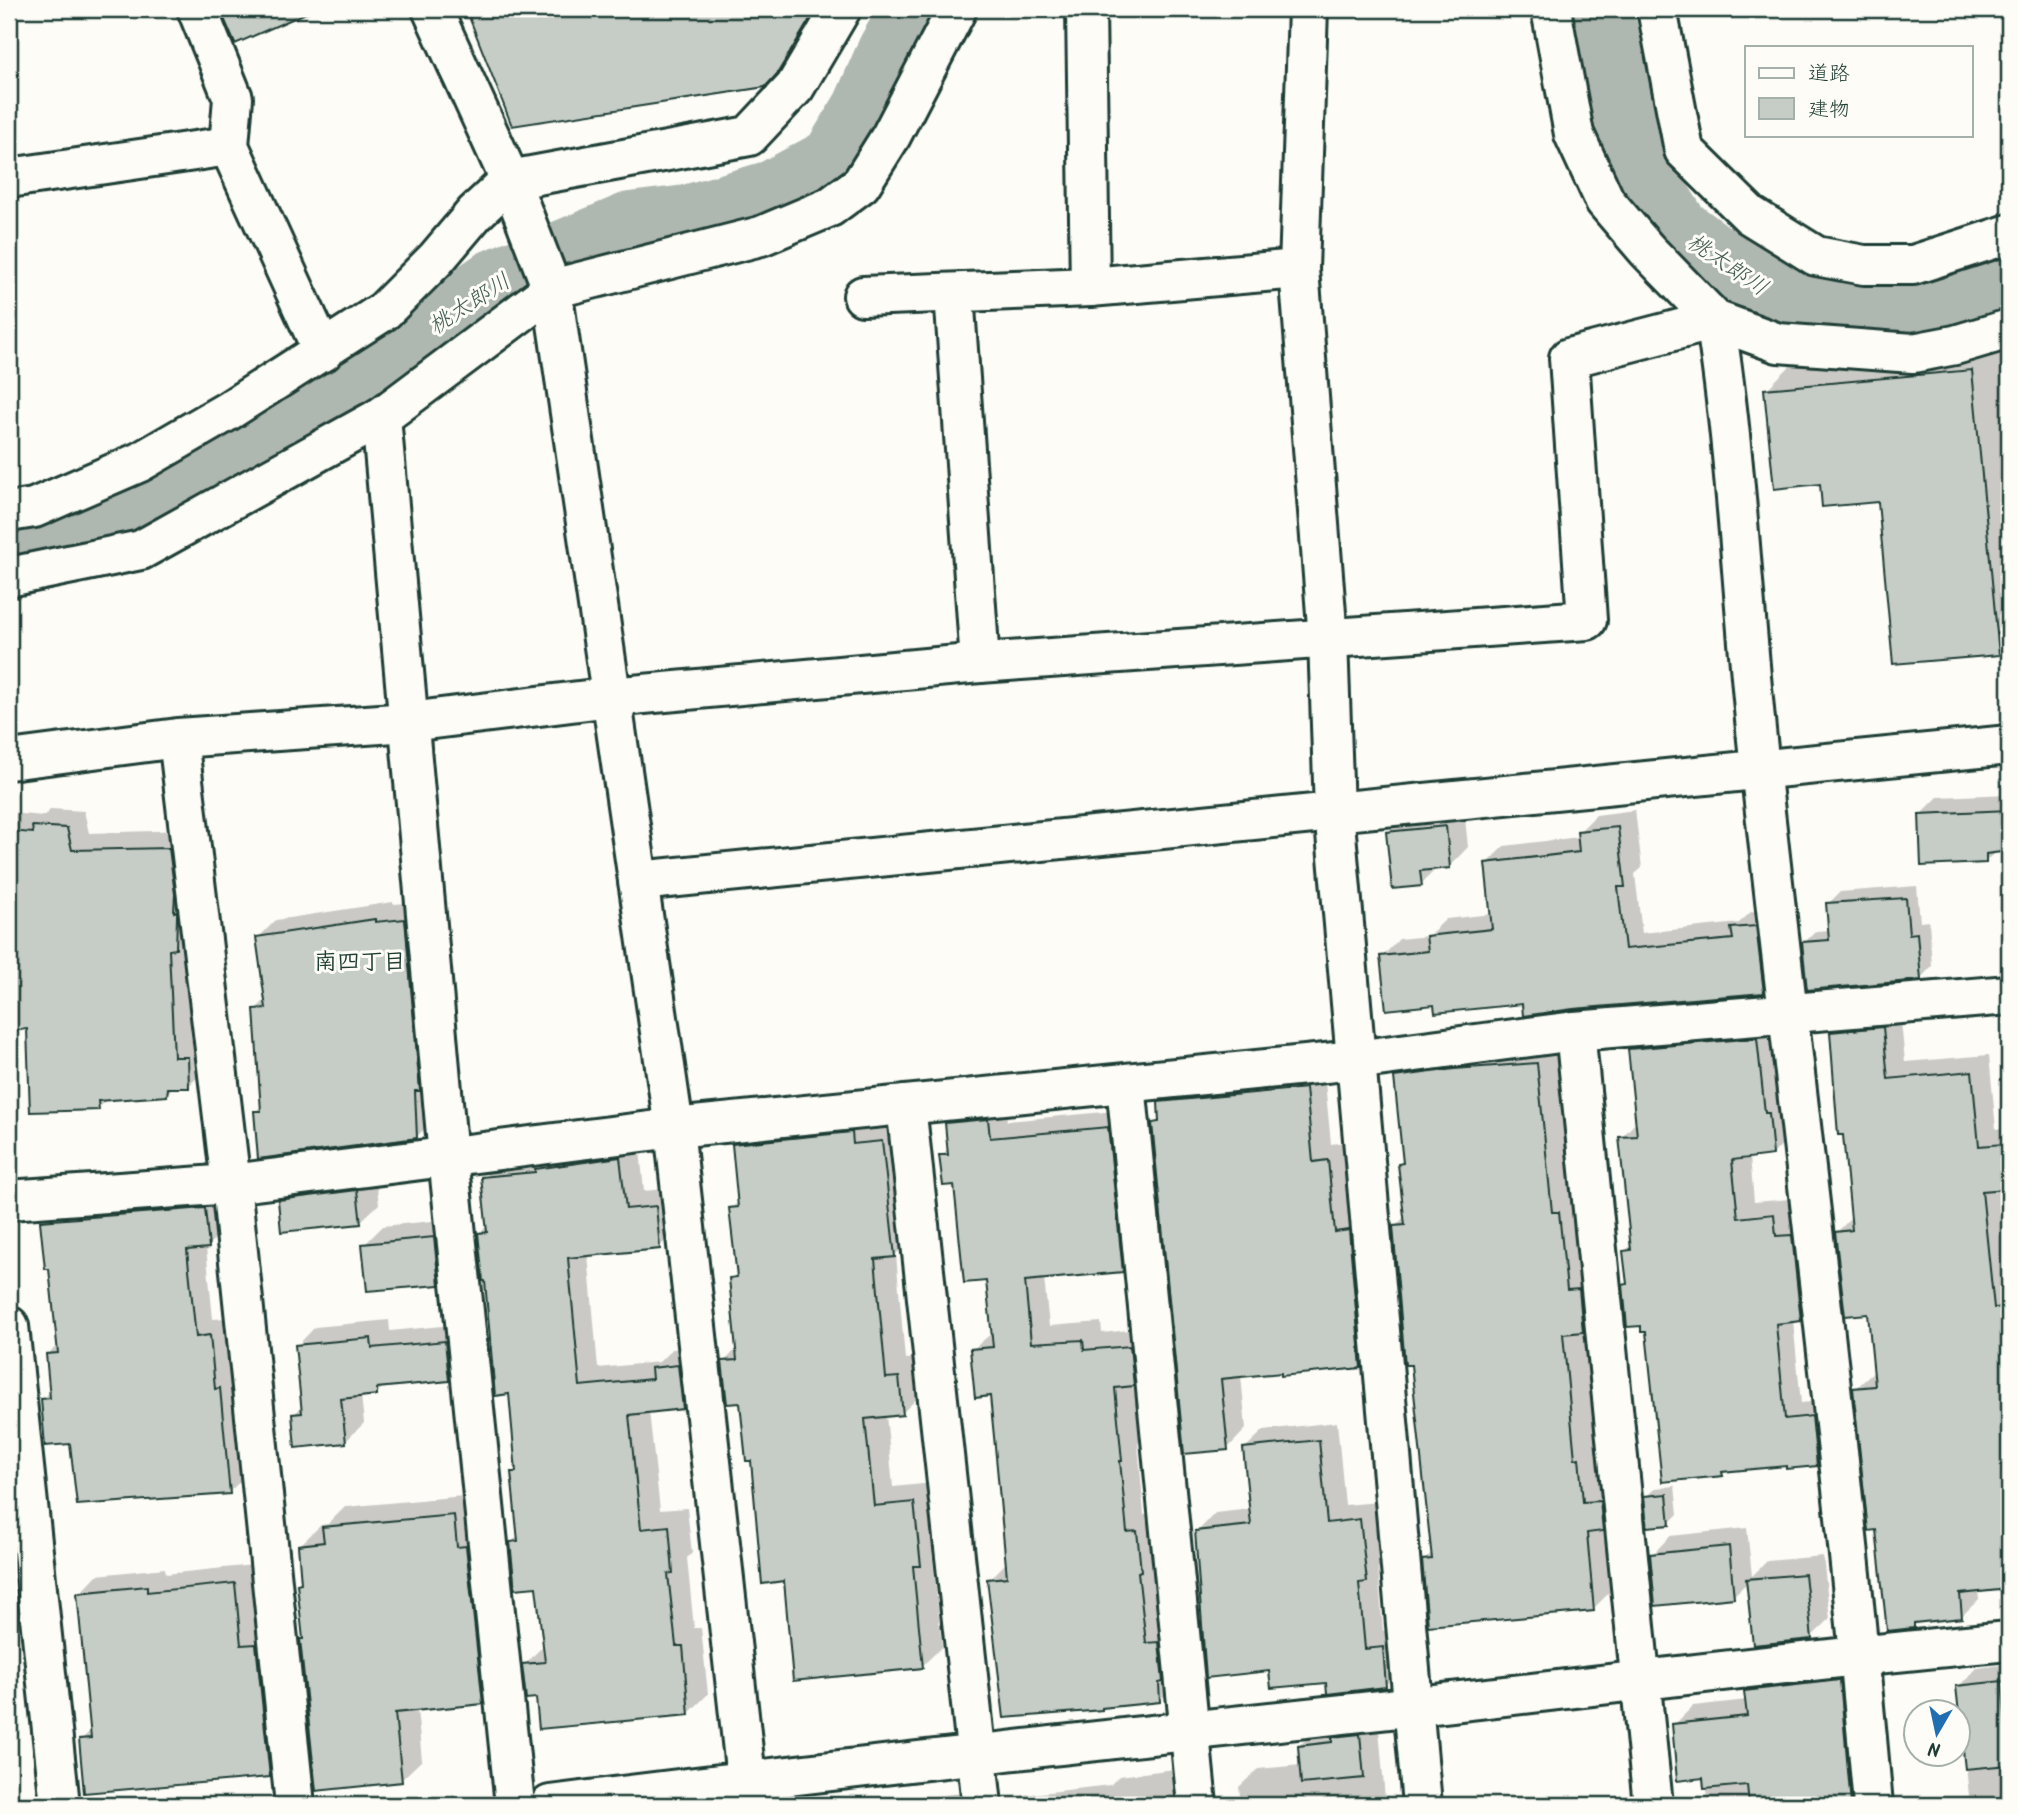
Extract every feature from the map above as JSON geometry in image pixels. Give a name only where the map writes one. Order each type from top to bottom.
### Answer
[{"type":"street","points":[[197,9],[233,98],[229,146],[323,352]]},
{"type":"street","points":[[432,9],[510,180],[552,289],[674,1128],[748,1793]]},
{"type":"street","points":[[9,512],[34,508],[140,462],[323,352],[384,311],[436,259],[475,213],[510,180],[749,136],[795,87],[841,9]]},
{"type":"street","points":[[9,576],[141,550],[381,417],[552,289],[761,236],[830,207],[862,184],[891,136],[957,9]]},
{"type":"street","points":[[1086,9],[1090,287]]},
{"type":"street","points":[[1308,9],[1298,269],[1328,639],[1334,811],[1422,1805]]},
{"type":"street","points":[[1551,9],[1574,134],[1605,201],[1647,250],[1715,320],[1778,343],[1913,353],[1955,345],[2009,329]]},
{"type":"street","points":[[1657,9],[1684,150],[1750,215],[1816,256],[1864,265],[1913,265],[2009,234]]},
{"type":"street","points":[[9,178],[229,146]]},
{"type":"street","points":[[863,296],[1090,287],[1298,269]]},
{"type":"street","points":[[954,293],[980,663]]},
{"type":"street","points":[[9,760],[178,738],[409,722],[611,697],[980,663],[1587,620],[1569,358],[1715,320]]},
{"type":"street","points":[[1715,320],[1726,391],[1760,772],[1860,1654],[1873,1805]]},
{"type":"street","points":[[381,417],[448,1157],[515,1805]]},
{"type":"street","points":[[178,738],[231,1184],[295,1805]]},
{"type":"street","points":[[638,881],[1334,811],[1760,772],[2009,745]]},
{"type":"street","points":[[9,1200],[231,1184],[674,1128],[1355,1060],[1575,1031],[1789,1013],[2009,1002]]},
{"type":"street","points":[[1575,1031],[1653,1805]]},
{"type":"street","points":[[1126,1084],[1197,1805]]},
{"type":"street","points":[[906,1105],[982,1805]]},
{"type":"street","points":[[9,1326],[60,1805]]},
{"type":"street","points":[[550,1805],[748,1793],[978,1755],[1860,1654],[2009,1641]]},
{"type":"building","points":[[220,9],[315,9],[235,44]]},
{"type":"building","points":[[466,9],[816,9],[777,74],[765,87],[512,126]]},
{"type":"building","points":[[1972,370],[1999,655],[1893,664],[1878,502],[1822,507],[1820,484],[1774,489],[1764,389]]},
{"type":"building","points":[[2009,810],[2009,851],[1986,854],[1986,863],[1921,866],[1919,814]]},
{"type":"building","points":[[32,826],[67,828],[72,850],[169,848],[175,894],[174,912],[177,911],[176,949],[169,950],[174,1057],[188,1057],[189,1088],[168,1088],[167,1096],[98,1101],[99,1110],[30,1112],[27,1029],[9,1031],[9,831],[33,833]]},
{"type":"building","points":[[1446,826],[1450,868],[1420,871],[1422,886],[1392,889],[1386,832]]},
{"type":"building","points":[[1618,827],[1625,887],[1618,887],[1625,949],[1733,939],[1731,928],[1756,926],[1764,993],[1573,1009],[1523,1016],[1522,1004],[1435,1013],[1434,1005],[1386,1010],[1380,956],[1428,951],[1426,936],[1492,929],[1485,863],[1579,852],[1577,831]]},
{"type":"building","points":[[1906,898],[1909,934],[1917,933],[1921,980],[1807,990],[1802,942],[1829,940],[1826,903]]},
{"type":"building","points":[[375,919],[375,922],[405,919],[420,1091],[415,1091],[417,1138],[258,1159],[254,1111],[261,1111],[254,1009],[266,1008],[256,937]]},
{"type":"building","points":[[1883,1027],[1888,1079],[1972,1071],[1979,1146],[2003,1144],[2007,1189],[1982,1191],[1994,1308],[2009,1307],[2009,1589],[1960,1594],[1962,1618],[1914,1623],[1914,1628],[1887,1631],[1876,1530],[1868,1531],[1853,1388],[1875,1386],[1868,1314],[1845,1316],[1835,1232],[1852,1230],[1843,1135],[1838,1135],[1830,1032]]},
{"type":"building","points":[[1757,1038],[1765,1113],[1769,1113],[1773,1155],[1732,1160],[1738,1218],[1774,1214],[1776,1236],[1792,1235],[1801,1321],[1776,1324],[1785,1419],[1812,1416],[1817,1466],[1722,1472],[1723,1476],[1662,1482],[1646,1332],[1641,1332],[1641,1326],[1627,1327],[1623,1285],[1627,1284],[1623,1251],[1631,1250],[1619,1137],[1637,1136],[1628,1049]]},
{"type":"building","points":[[1537,1063],[1552,1212],[1559,1212],[1567,1290],[1579,1289],[1583,1332],[1563,1334],[1575,1459],[1579,1458],[1583,1502],[1600,1501],[1603,1531],[1587,1533],[1594,1611],[1428,1626],[1422,1560],[1432,1559],[1411,1365],[1405,1365],[1393,1226],[1405,1225],[1398,1164],[1403,1163],[1394,1077],[1454,1069]]},
{"type":"building","points":[[1306,1088],[1313,1162],[1328,1160],[1335,1232],[1349,1230],[1361,1368],[1221,1379],[1228,1450],[1184,1454],[1152,1123],[1159,1122],[1158,1102]]},
{"type":"building","points":[[988,1119],[990,1138],[1108,1127],[1123,1272],[1025,1281],[1031,1343],[1083,1340],[1084,1350],[1130,1346],[1134,1386],[1115,1388],[1120,1461],[1127,1532],[1137,1531],[1141,1571],[1138,1572],[1146,1643],[1159,1642],[1163,1682],[1159,1683],[1160,1702],[1004,1718],[987,1579],[1007,1577],[997,1467],[990,1396],[975,1398],[970,1349],[993,1347],[986,1281],[964,1283],[954,1185],[943,1186],[939,1155],[948,1155],[945,1123]]},
{"type":"building","points":[[852,1132],[853,1144],[882,1141],[895,1257],[875,1259],[886,1378],[899,1377],[903,1415],[865,1419],[874,1506],[914,1502],[921,1566],[913,1566],[923,1668],[793,1681],[784,1581],[762,1584],[751,1461],[746,1461],[740,1403],[727,1404],[722,1361],[737,1360],[729,1278],[737,1277],[729,1208],[738,1207],[732,1144]]},
{"type":"building","points":[[620,1157],[626,1209],[656,1206],[660,1249],[568,1258],[580,1386],[652,1379],[651,1368],[678,1365],[683,1409],[629,1415],[641,1529],[669,1526],[673,1573],[668,1574],[676,1646],[683,1646],[689,1715],[539,1729],[536,1698],[526,1699],[522,1664],[545,1662],[536,1587],[515,1589],[510,1542],[518,1541],[511,1472],[516,1472],[509,1394],[495,1396],[478,1233],[487,1232],[481,1177],[535,1172],[535,1169]]},
{"type":"building","points":[[357,1190],[361,1224],[281,1232],[278,1200]]},
{"type":"building","points":[[205,1208],[209,1248],[187,1250],[196,1337],[210,1335],[215,1389],[220,1388],[230,1494],[77,1505],[70,1444],[45,1446],[41,1399],[50,1398],[46,1354],[58,1353],[49,1269],[45,1269],[40,1221]]},
{"type":"building","points":[[434,1237],[439,1285],[367,1291],[362,1244]]},
{"type":"building","points":[[371,1338],[372,1348],[445,1341],[449,1381],[377,1388],[377,1395],[341,1399],[346,1443],[295,1448],[292,1414],[302,1413],[295,1345]]},
{"type":"building","points":[[1319,1440],[1327,1523],[1360,1519],[1367,1582],[1359,1583],[1365,1649],[1383,1647],[1386,1687],[1327,1694],[1326,1683],[1271,1688],[1269,1671],[1206,1678],[1195,1531],[1251,1525],[1243,1448]]},
{"type":"building","points":[[1667,1494],[1670,1525],[1647,1527],[1644,1496]]},
{"type":"building","points":[[454,1515],[457,1547],[466,1546],[483,1704],[395,1713],[402,1782],[316,1791],[300,1639],[303,1639],[297,1584],[301,1583],[298,1545],[324,1542],[322,1527]]},
{"type":"building","points":[[1729,1546],[1734,1598],[1655,1606],[1650,1554]]},
{"type":"building","points":[[1805,1574],[1812,1639],[1753,1645],[1746,1579]]},
{"type":"building","points":[[235,1583],[241,1645],[256,1644],[270,1777],[84,1793],[79,1739],[91,1738],[77,1593],[147,1586],[147,1592]]},
{"type":"building","points":[[1840,1680],[1851,1805],[1749,1805],[1747,1785],[1704,1789],[1703,1778],[1677,1781],[1672,1724],[1747,1716],[1744,1691]]},
{"type":"building","points":[[2002,1681],[2009,1765],[1972,1768],[1972,1699],[1957,1699],[1956,1686]]},
{"type":"building","points":[[1360,1734],[1364,1778],[1301,1784],[1298,1746],[1332,1742],[1332,1737]]},
{"type":"waterway","name":"桃太郎川","points":[[9,542],[137,516],[323,404],[494,282],[631,225],[687,218],[773,193],[834,160],[865,109],[890,51],[914,9]]},
{"type":"waterway","name":"桃太郎川","points":[[1600,9],[1620,100],[1640,170],[1677,229],[1715,257],[1786,302],[1827,311],[1886,316],[1939,309],[2009,285]]},
{"type":"district","name":"南四丁目","points":[[360,961]]}]
